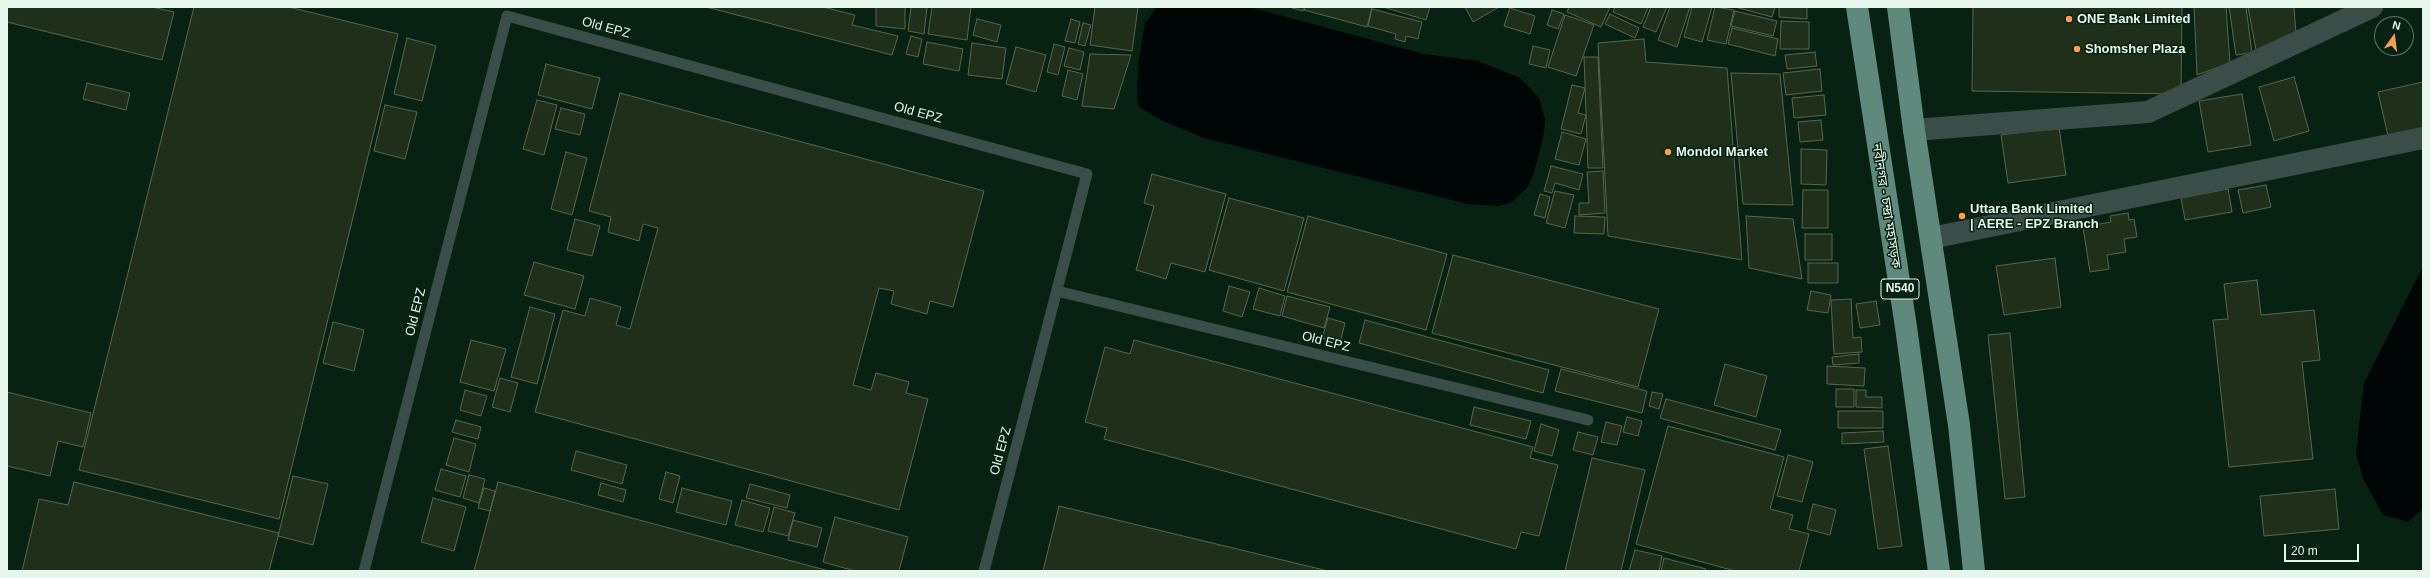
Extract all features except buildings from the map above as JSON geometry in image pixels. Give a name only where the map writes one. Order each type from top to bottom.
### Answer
[{"type":"highway","name":"নবীনগর - চন্দ্রা মহাসড়ক","points":[[1857,7],[1914,380],[1939,571]]},
{"type":"highway","name":"N540","points":[[1898,7],[1914,130],[1959,424],[1974,571]]},
{"type":"street","points":[[1914,130],[2148,112],[2372,7]]},
{"type":"street","points":[[1930,238],[2423,138]]},
{"type":"lane","name":"Old EPZ","points":[[364,571],[507,16],[1087,174],[984,571]]},
{"type":"lane","name":"Old EPZ","points":[[1056,291],[1588,420]]},
{"type":"shaded area","points":[[1157,7],[1249,7],[1424,54],[1478,61],[1520,78],[1539,98],[1545,119],[1544,133],[1534,173],[1527,188],[1510,203],[1498,206],[1468,204],[1204,138],[1161,120],[1139,107],[1137,95],[1139,60],[1145,23]]},
{"type":"shaded area","points":[[2423,267],[2423,509],[2408,522],[2383,515],[2363,478],[2356,453],[2364,383]]},
{"type":"place","name":"ONE Bank Limited","points":[[2069,19]]},
{"type":"place","name":"Shomsher Plaza","points":[[2077,49]]},
{"type":"place","name":"Mondol Market","points":[[1668,152]]},
{"type":"place","name":"Uttara Bank Limited | AERE - EPZ Branch","points":[[1962,216]]}]
